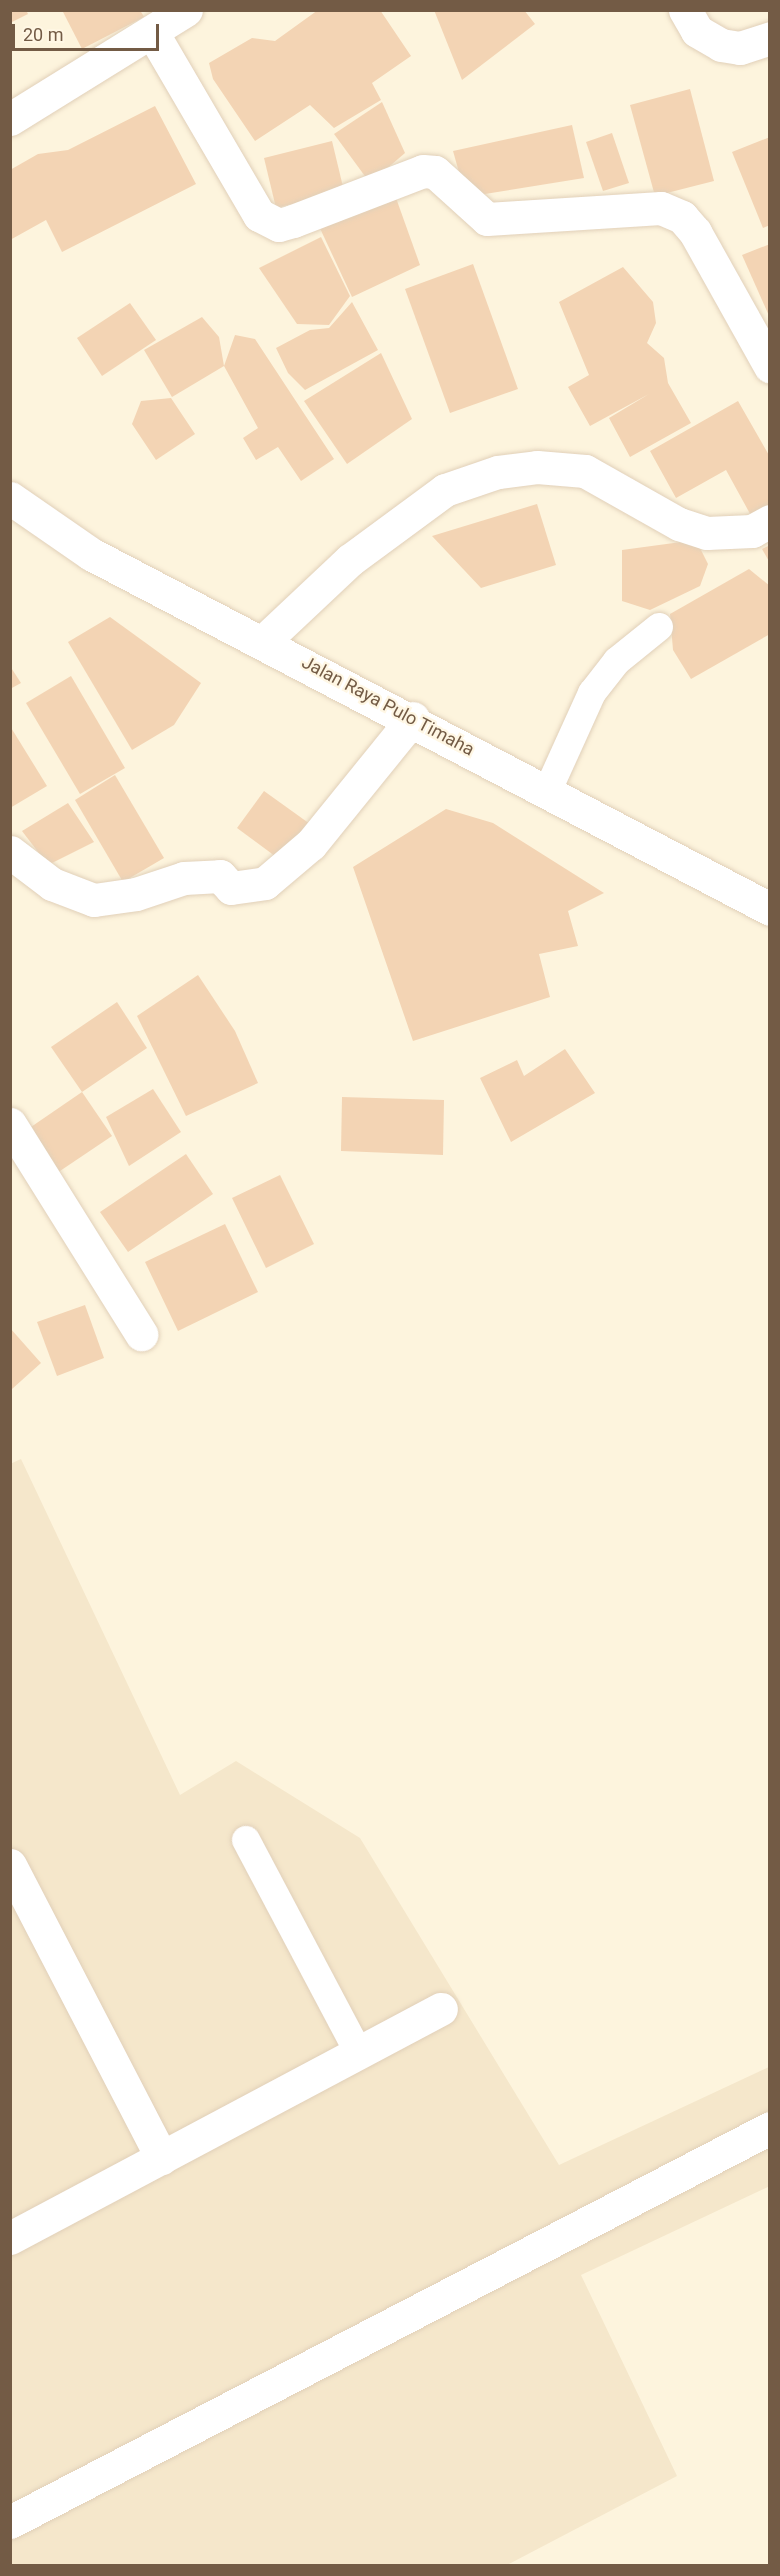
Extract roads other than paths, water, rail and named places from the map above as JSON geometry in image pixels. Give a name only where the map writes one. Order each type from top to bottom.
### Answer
[{"type":"street","points":[[10,119],[186,10]]},
{"type":"street","points":[[685,10],[697,31],[721,45],[740,48],[770,38]]},
{"type":"street","points":[[152,32],[259,215],[279,225],[423,171],[435,172],[487,219],[661,208],[682,217],[695,232],[770,366]]},
{"type":"street","points":[[264,641],[286,616],[350,560],[446,490],[498,472],[537,467],[585,471],[679,524],[707,533],[752,531],[770,521]]},
{"type":"street","name":"Jalan Raya Pulo Timaha","points":[[10,498],[91,554],[413,718],[770,909]]},
{"type":"street","points":[[10,852],[52,884],[94,900],[136,894],[184,878],[219,876],[231,888],[265,883],[311,844],[413,718]]},
{"type":"street","points":[[10,1124],[141,1334]]},
{"type":"street","points":[[10,1865],[162,2158]]},
{"type":"street","points":[[10,2238],[441,2009]]},
{"type":"street","points":[[10,2522],[770,2128]]},
{"type":"lane","points":[[548,790],[592,693],[617,661],[659,627]]},
{"type":"lane","points":[[246,1840],[359,2053]]}]
